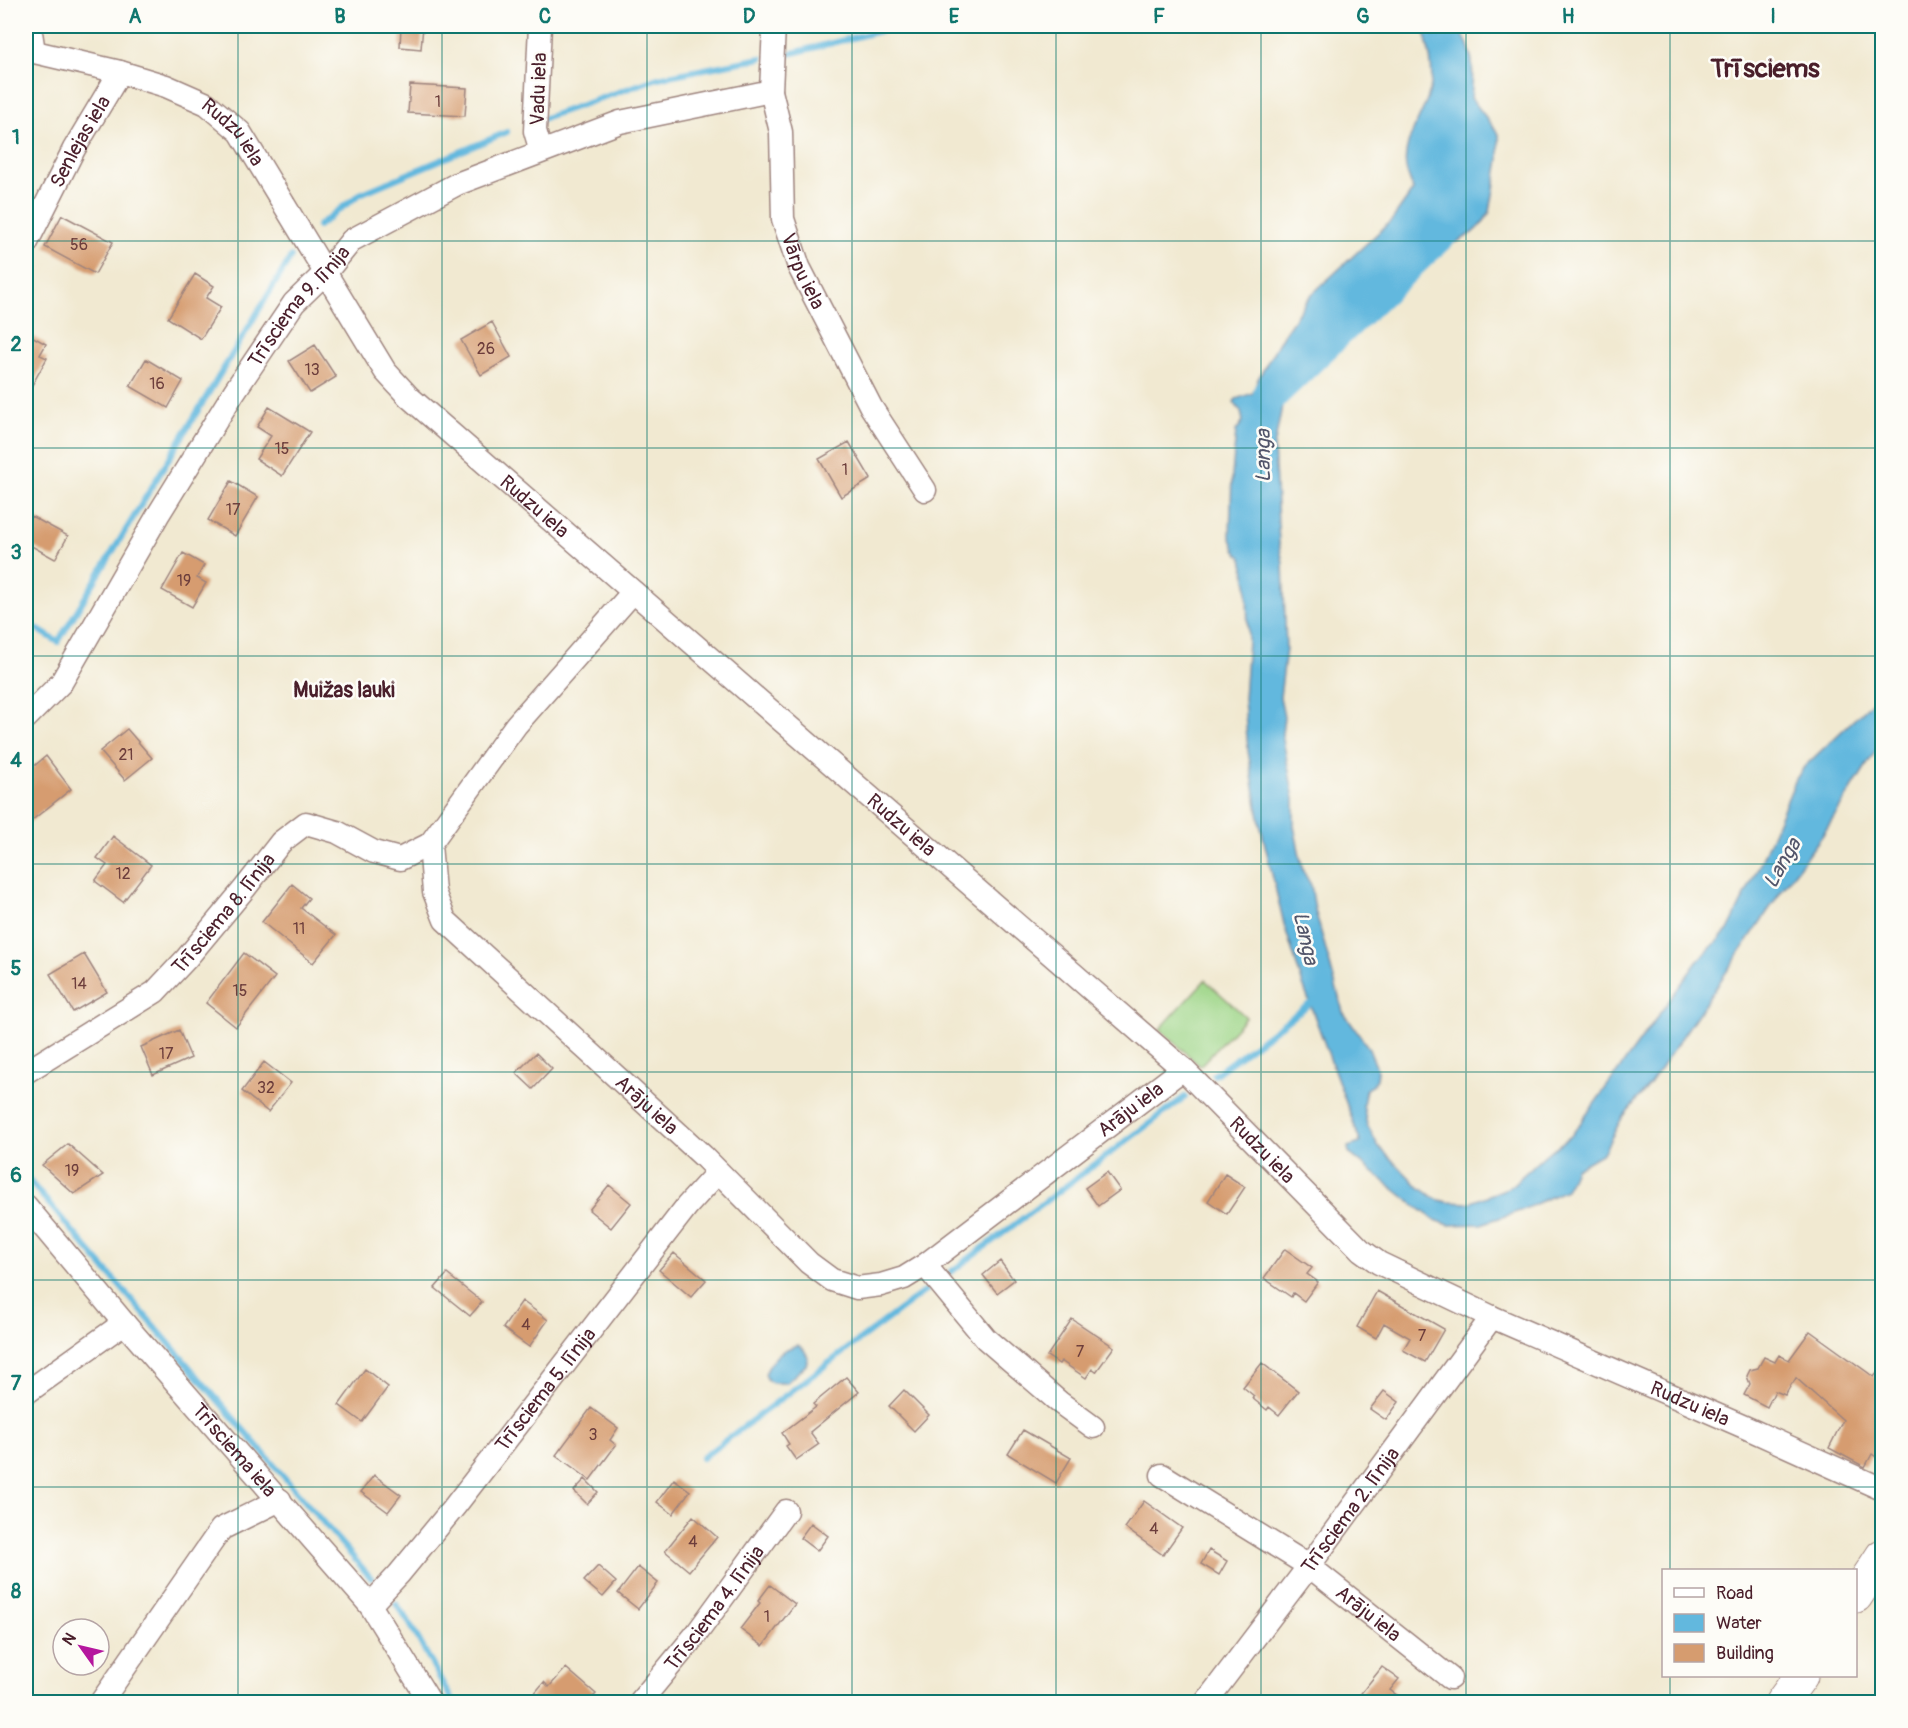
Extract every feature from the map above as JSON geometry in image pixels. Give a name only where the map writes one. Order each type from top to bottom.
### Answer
[{"type":"main road","points":[[1857,1594],[1882,1556]]},
{"type":"main road","points":[[1782,1702],[1800,1677]]},
{"type":"street","points":[[30,26],[30,51]]},
{"type":"street","name":"Vadu iela","points":[[540,26],[535,131],[541,151]]},
{"type":"street","name":"Vārpu iela","points":[[774,26],[771,91],[780,132],[783,219],[799,267],[871,407],[925,490]]},
{"type":"street","name":"Rudzu iela","points":[[30,51],[120,72],[166,86],[207,104],[240,132],[385,371],[409,397],[1183,1069],[1361,1250],[1379,1263],[1492,1317],[1749,1429],[1882,1490]]},
{"type":"street","name":"Senlejas iela","points":[[26,244],[74,149],[120,72]]},
{"type":"street","name":"Trīsciema 9. līnija","points":[[26,718],[61,683],[158,515],[234,392],[294,303],[326,272],[352,240],[457,184],[620,122],[771,91]]},
{"type":"street","points":[[430,844],[516,725],[633,592]]},
{"type":"street","name":"Trīsciema 8. līnija","points":[[26,1072],[155,992],[186,959],[281,842],[306,824],[336,832],[374,852],[400,859],[430,844]]},
{"type":"street","name":"Arāju iela","points":[[430,844],[434,892],[445,920],[703,1155],[809,1263],[832,1280],[857,1288],[881,1285],[904,1278],[925,1265],[1183,1069]]},
{"type":"street","name":"Trīsciema 5. līnija","points":[[370,1605],[399,1574],[455,1506],[687,1206],[718,1172]]},
{"type":"street","name":"Trīsciema iela","points":[[26,1206],[124,1323],[370,1605],[430,1702]]},
{"type":"street","points":[[925,1265],[986,1339],[1059,1402],[1093,1427]]},
{"type":"street","name":"Trīsciema 2. līnija","points":[[1206,1702],[1492,1317]]},
{"type":"street","points":[[26,1393],[124,1323]]},
{"type":"street","name":"Arāju iela","points":[[1162,1475],[1309,1566],[1450,1678]]},
{"type":"street","points":[[101,1702],[221,1529],[280,1500]]},
{"type":"street","name":"Trīsciema 4. līnija","points":[[640,1702],[698,1633],[786,1511]]},
{"type":"green space","points":[[1205,980],[1246,1017],[1200,1066],[1160,1029]]},
{"type":"water","points":[[1423,26],[1460,26],[1468,45],[1473,79],[1471,98],[1499,134],[1499,160],[1490,212],[1471,234],[1457,242],[1426,247],[1414,252],[1405,259],[1389,284],[1375,291],[1371,298],[1350,314],[1344,324],[1334,326],[1325,333],[1290,384],[1283,401],[1274,447],[1279,543],[1283,563],[1286,649],[1280,697],[1284,717],[1282,734],[1294,799],[1294,826],[1303,871],[1311,885],[1315,910],[1343,1012],[1368,1047],[1378,1071],[1373,1085],[1366,1089],[1363,1105],[1367,1125],[1379,1147],[1418,1186],[1436,1199],[1469,1203],[1510,1187],[1546,1154],[1571,1136],[1697,962],[1728,930],[1760,864],[1796,779],[1804,767],[1882,693],[1882,741],[1822,836],[1787,883],[1650,1084],[1622,1118],[1603,1153],[1575,1169],[1566,1190],[1520,1211],[1481,1224],[1449,1225],[1435,1220],[1349,1153],[1348,1147],[1360,1143],[1359,1138],[1302,982],[1284,924],[1260,824],[1248,751],[1244,699],[1248,641],[1247,583],[1242,558],[1235,549],[1230,536],[1236,431],[1243,421],[1241,412],[1234,402],[1236,399],[1253,393],[1258,379],[1283,335],[1310,296],[1392,220],[1413,190],[1405,157],[1411,136],[1429,95],[1432,78],[1430,55]]},
{"type":"water","points":[[798,1345],[808,1357],[806,1365],[786,1383],[768,1381],[765,1374],[774,1359],[786,1349]]},
{"type":"building","points":[[401,26],[423,26],[421,49],[400,47]]},
{"type":"building","points":[[410,85],[467,88],[465,116],[408,113]]},
{"type":"building","points":[[62,215],[113,242],[95,274],[45,247]]},
{"type":"building","points":[[195,274],[214,286],[206,298],[221,307],[201,339],[168,318]]},
{"type":"building","points":[[492,322],[511,357],[481,375],[461,340]]},
{"type":"building","points":[[26,333],[46,344],[40,355],[47,358],[26,396]]},
{"type":"building","points":[[315,345],[336,377],[310,393],[289,361]]},
{"type":"building","points":[[146,359],[183,381],[168,408],[130,386]]},
{"type":"building","points":[[269,407],[310,432],[282,476],[256,459],[271,436],[257,427]]},
{"type":"building","points":[[849,442],[871,479],[841,497],[819,459]]},
{"type":"building","points":[[231,481],[258,497],[235,536],[208,520]]},
{"type":"building","points":[[31,516],[68,536],[55,559],[26,543],[26,526]]},
{"type":"building","points":[[183,553],[204,565],[197,578],[206,583],[192,607],[162,590]]},
{"type":"building","points":[[127,729],[152,758],[125,780],[100,751]]},
{"type":"building","points":[[46,756],[71,789],[26,825],[26,773]]},
{"type":"building","points":[[113,836],[151,865],[123,902],[95,881],[107,865],[97,858]]},
{"type":"building","points":[[292,884],[309,898],[301,908],[336,935],[313,963],[262,922]]},
{"type":"building","points":[[244,953],[275,977],[236,1027],[206,1003]]},
{"type":"building","points":[[84,954],[107,992],[73,1012],[50,974]]},
{"type":"building","points":[[179,1030],[191,1058],[153,1075],[141,1047]]},
{"type":"building","points":[[536,1053],[552,1069],[533,1089],[516,1073]]},
{"type":"building","points":[[264,1062],[291,1083],[268,1112],[242,1091]]},
{"type":"building","points":[[68,1144],[103,1175],[74,1194],[42,1165]]},
{"type":"building","points":[[1107,1172],[1120,1190],[1098,1206],[1085,1188]]},
{"type":"building","points":[[1225,1174],[1245,1187],[1227,1214],[1208,1201]]},
{"type":"building","points":[[609,1185],[631,1203],[611,1228],[589,1210]]},
{"type":"building","points":[[1285,1249],[1312,1268],[1307,1274],[1318,1282],[1304,1301],[1293,1293],[1291,1297],[1264,1278]]},
{"type":"building","points":[[674,1253],[706,1280],[691,1297],[659,1270]]},
{"type":"building","points":[[1000,1261],[1014,1280],[997,1293],[983,1275]]},
{"type":"building","points":[[447,1274],[482,1302],[470,1316],[435,1288]]},
{"type":"building","points":[[1377,1291],[1444,1329],[1425,1362],[1403,1350],[1410,1338],[1384,1323],[1376,1338],[1357,1327]]},
{"type":"building","points":[[522,1301],[548,1320],[529,1347],[503,1328]]},
{"type":"building","points":[[1072,1319],[1114,1347],[1096,1372],[1092,1369],[1086,1378],[1061,1361],[1059,1364],[1047,1356]]},
{"type":"building","points":[[1810,1331],[1874,1377],[1882,1367],[1882,1461],[1872,1454],[1865,1467],[1829,1448],[1843,1420],[1796,1378],[1785,1395],[1775,1391],[1767,1407],[1744,1395],[1750,1384],[1747,1376],[1750,1370],[1758,1368],[1764,1357],[1775,1362],[1779,1355],[1789,1360]]},
{"type":"building","points":[[1262,1363],[1298,1391],[1279,1415],[1269,1407],[1267,1410],[1243,1387]]},
{"type":"building","points":[[365,1369],[388,1387],[362,1422],[339,1405]]},
{"type":"building","points":[[846,1377],[859,1392],[810,1432],[819,1444],[796,1460],[786,1446],[789,1444],[782,1433],[816,1407],[813,1404]]},
{"type":"building","points":[[904,1390],[929,1415],[914,1431],[889,1406]]},
{"type":"building","points":[[1384,1391],[1399,1402],[1386,1420],[1370,1409]]},
{"type":"building","points":[[591,1408],[618,1428],[610,1440],[616,1445],[590,1480],[556,1455]]},
{"type":"building","points":[[1023,1430],[1071,1458],[1056,1483],[1008,1454]]},
{"type":"building","points":[[374,1475],[401,1495],[388,1512],[361,1492]]},
{"type":"building","points":[[585,1479],[598,1492],[587,1504],[574,1491]]},
{"type":"building","points":[[674,1479],[690,1491],[673,1514],[657,1502]]},
{"type":"building","points":[[1144,1501],[1182,1528],[1163,1555],[1125,1528]]},
{"type":"building","points":[[693,1516],[717,1537],[689,1571],[665,1551]]},
{"type":"building","points":[[811,1523],[828,1536],[817,1551],[800,1538]]},
{"type":"building","points":[[1209,1550],[1227,1561],[1219,1575],[1201,1564]]},
{"type":"building","points":[[598,1566],[616,1582],[603,1597],[584,1581]]},
{"type":"building","points":[[638,1567],[658,1583],[638,1609],[618,1593]]},
{"type":"building","points":[[770,1585],[795,1604],[763,1646],[740,1629],[760,1603],[758,1601]]},
{"type":"building","points":[[1382,1667],[1399,1679],[1390,1690],[1406,1702],[1354,1702]]},
{"type":"building","points":[[566,1668],[596,1694],[588,1702],[527,1702],[544,1682],[549,1687]]},
{"type":"waterway","points":[[781,56],[899,26]]},
{"type":"waterway","points":[[539,120],[658,78],[761,58]]},
{"type":"waterway","points":[[318,226],[360,194],[507,132]]},
{"type":"waterway","name":"Langa","points":[[1271,393],[1457,216]]},
{"type":"waterway","points":[[26,622],[58,642],[291,257]]},
{"type":"waterway","points":[[1214,1075],[1315,1000]]},
{"type":"waterway","points":[[951,1272],[1185,1097]]},
{"type":"waterway","points":[[26,1177],[371,1578]]},
{"type":"waterway","points":[[702,1458],[925,1291]]},
{"type":"waterway","points":[[396,1604],[410,1624],[453,1702]]},
{"type":"district","name":"Trīsciems","points":[[1765,68]]},
{"type":"district","name":"Muižas lauki","points":[[344,690]]}]
